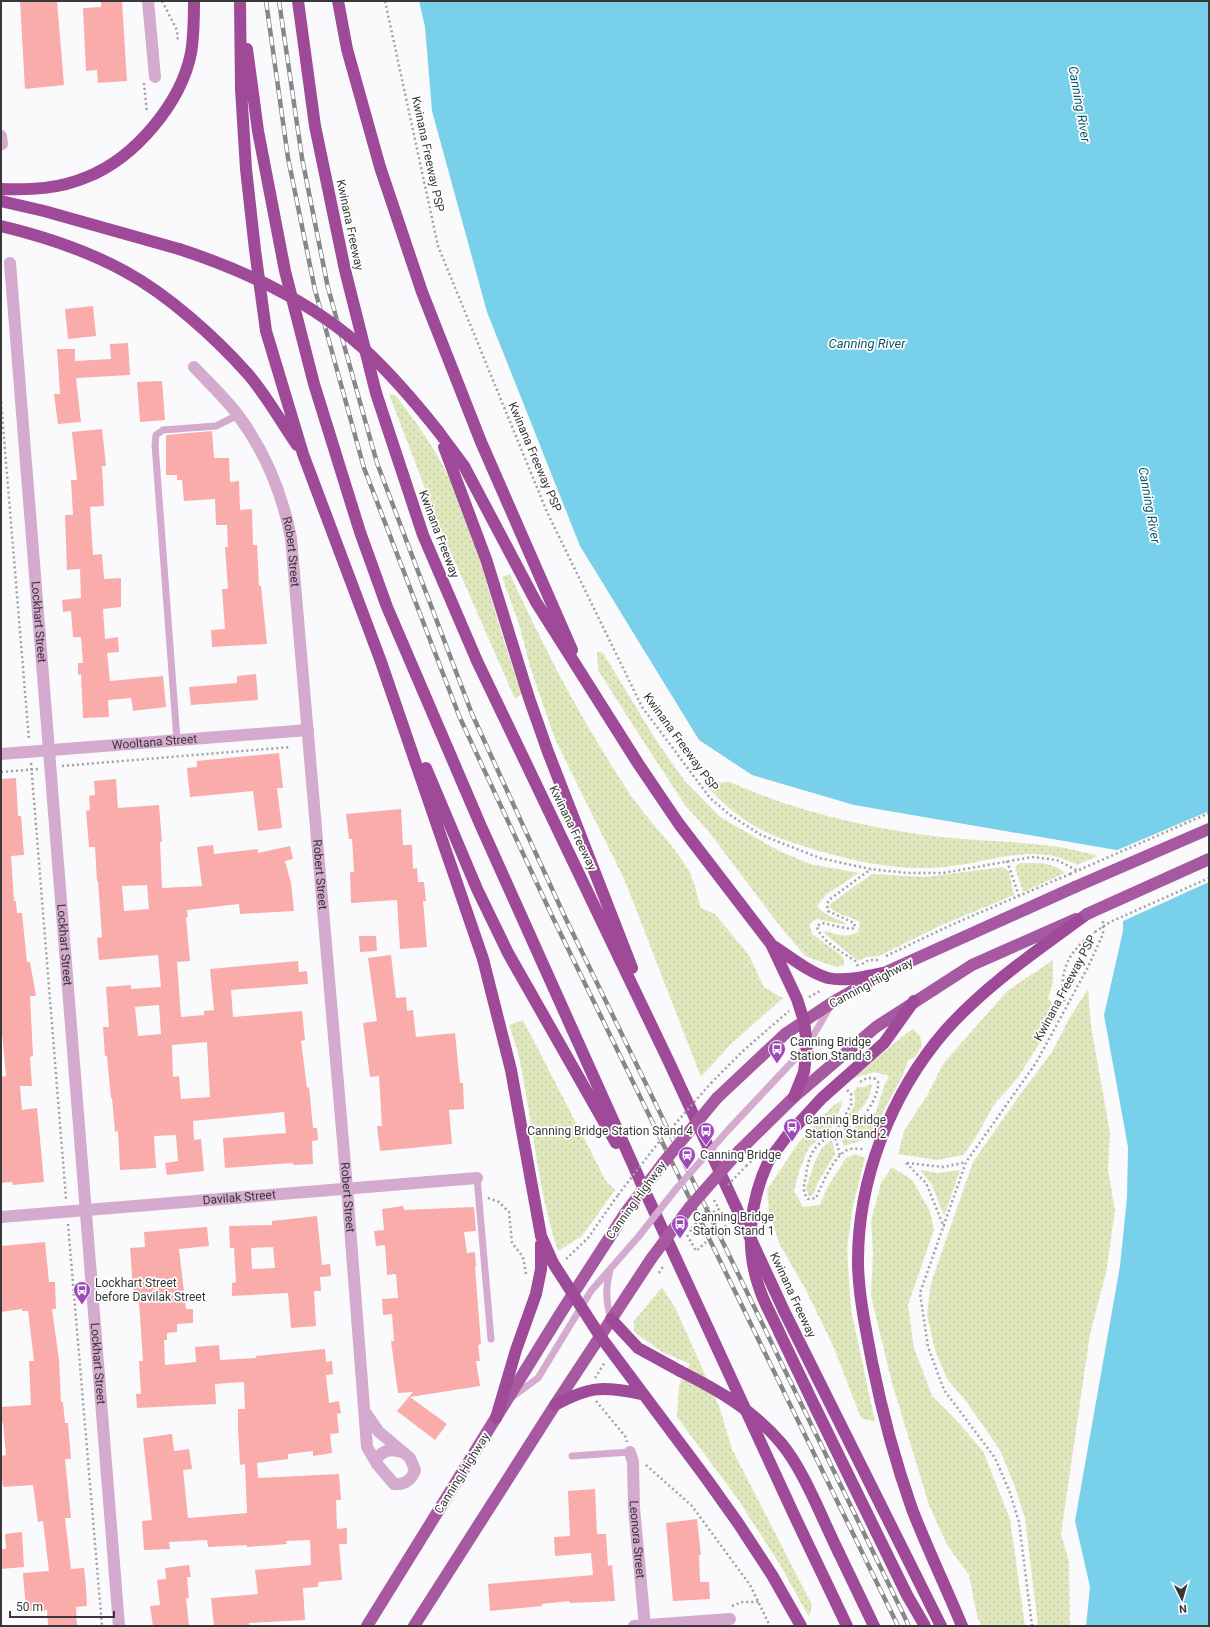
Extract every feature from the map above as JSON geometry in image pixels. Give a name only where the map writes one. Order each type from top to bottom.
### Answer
[{"type":"highway","points":[[1,188],[30,190],[58,186],[88,177],[109,166],[141,140],[158,122],[179,86],[186,68],[193,32],[194,1]]},
{"type":"highway","points":[[240,1],[242,105],[246,169],[266,331],[303,454],[380,659],[471,921],[485,966],[511,1070],[541,1236],[541,1269],[538,1288],[516,1350],[496,1418]]},
{"type":"highway","points":[[240,1],[258,131],[285,271],[314,384],[360,532],[387,607],[441,735],[648,1198],[847,1626]]},
{"type":"highway","name":"Kwinana Freeway","points":[[298,1],[316,126],[345,270],[376,393],[423,535],[477,661],[669,1062],[785,1313],[941,1626]]},
{"type":"highway","points":[[338,1],[347,49],[380,167],[422,292],[481,442],[542,578],[587,684]]},
{"type":"highway","points":[[1,200],[211,259],[270,287],[319,316],[344,333],[378,363],[418,406],[464,466],[536,602],[638,765],[679,824],[771,944],[797,999],[804,1022],[807,1046],[804,1072],[794,1096]]},
{"type":"highway","points":[[1,226],[48,239],[88,254],[126,272],[170,302],[211,338],[247,373],[303,454]]},
{"type":"highway","points":[[438,431],[466,502],[491,572],[529,698],[548,752],[669,1062]]},
{"type":"highway","points":[[380,659],[476,889],[508,953],[648,1198]]},
{"type":"highway","name":"Canning Highway","points":[[367,1626],[573,1294],[626,1212],[663,1163],[717,1098],[785,1034],[833,1002],[884,973],[1079,882],[1209,828]]},
{"type":"highway","points":[[414,1626],[555,1405],[651,1259],[689,1208],[739,1151],[794,1096],[876,1027],[914,1001],[972,965],[1209,859]]},
{"type":"highway","points":[[962,1626],[913,1511],[901,1478],[877,1385],[863,1312],[859,1277],[858,1247],[863,1204],[874,1159],[882,1136],[905,1089],[932,1048],[974,1000],[1024,960],[1087,914]]},
{"type":"highway","points":[[771,944],[805,967],[827,977],[841,979],[884,973]]},
{"type":"highway","points":[[914,1001],[884,1043],[822,1098],[772,1155],[758,1184],[750,1225],[752,1259],[760,1290],[816,1409],[907,1595],[925,1626]]},
{"type":"highway","points":[[541,1236],[548,1254],[557,1270],[600,1336],[706,1478],[738,1524],[772,1575],[801,1626]]},
{"type":"highway","points":[[611,1319],[638,1348],[734,1400],[752,1414],[782,1444],[798,1469],[874,1626]]},
{"type":"highway","points":[[555,1405],[576,1393],[594,1388],[616,1388],[642,1394]]},
{"type":"street","points":[[148,1],[149,78]]},
{"type":"street","name":"Lockhart Street","points":[[10,263],[119,1626]]},
{"type":"street","name":"Robert Street","points":[[194,367],[238,415],[267,461],[285,507],[291,538],[347,1188],[367,1447],[377,1464],[394,1484],[400,1484],[409,1480],[415,1470],[410,1458],[379,1432],[365,1412]]},
{"type":"street","name":"Wooltana Street","points":[[1,754],[308,730]]},
{"type":"street","name":"Davilak Street","points":[[1,1217],[477,1178]]},
{"type":"street","points":[[377,1464],[377,1458],[382,1452],[394,1450],[402,1452]]},
{"type":"street","name":"Leonora Street","points":[[630,1452],[633,1462],[634,1508],[641,1626]]},
{"type":"street","points":[[641,1626],[727,1619]]},
{"type":"lane","points":[[177,740],[155,445],[156,435],[164,430],[216,426],[238,415]]},
{"type":"lane","points":[[506,1402],[538,1378],[581,1307],[610,1268],[639,1236],[676,1189],[730,1128],[807,1046],[833,1002]]},
{"type":"lane","points":[[477,1178],[491,1339]]},
{"type":"lane","points":[[610,1268],[605,1288],[607,1305],[611,1319]]},
{"type":"lane","points":[[572,1456],[630,1452]]},
{"type":"path","points":[[162,1],[177,30],[179,45]]},
{"type":"path","name":"Kwinana Freeway PSP","points":[[385,1],[438,246],[548,512],[642,708],[710,798],[730,815],[761,835],[820,858],[871,869],[907,873],[943,873],[1032,856],[1051,858],[1074,868],[1079,882]]},
{"type":"path","points":[[147,113],[149,78]]},
{"type":"path","points":[[143,119],[151,108]]},
{"type":"path","points":[[1,402],[102,1626]]},
{"type":"path","points":[[1,772],[291,747]]},
{"type":"path","points":[[1070,874],[1209,813]]},
{"type":"path","points":[[1007,861],[1018,896]]},
{"type":"path","points":[[858,966],[855,961],[823,938],[818,932],[817,926],[822,923],[850,929],[855,928],[854,923],[849,919],[828,911],[827,904],[830,899],[871,869]]},
{"type":"path","points":[[1069,1004],[1065,1002],[1063,998],[1062,984],[1066,966],[1072,954],[1082,942],[1110,922],[1209,878]]},
{"type":"path","name":"Kwinana Freeway PSP","points":[[1032,1626],[1019,1522],[1009,1490],[995,1458],[944,1390],[928,1348],[920,1293],[966,1162],[1036,1062],[1069,1004],[1104,934],[1103,919]]},
{"type":"path","points":[[840,1094],[846,1089],[867,1078],[874,1078],[878,1082],[878,1088],[874,1100],[864,1113],[851,1125],[819,1144],[810,1158],[804,1189],[808,1199],[816,1198],[824,1180],[840,1154],[848,1149],[863,1148]]},
{"type":"path","points":[[557,1270],[564,1260],[588,1238],[618,1195],[656,1147],[711,1083]]},
{"type":"path","points":[[840,1154],[834,1134],[851,1105],[851,1094],[846,1089]]},
{"type":"path","points":[[726,1187],[761,1152],[772,1155]]},
{"type":"path","points":[[944,1228],[926,1183],[906,1163],[944,1167],[966,1162]]},
{"type":"path","points":[[487,1198],[498,1201],[509,1212],[512,1243],[523,1257],[528,1285],[538,1288]]},
{"type":"path","points":[[715,1199],[723,1210]]},
{"type":"path","points":[[712,1212],[719,1209],[715,1199]]},
{"type":"path","points":[[682,1241],[715,1199]]},
{"type":"path","points":[[721,1230],[730,1223],[726,1217]]},
{"type":"path","points":[[690,1230],[694,1235],[700,1230]]},
{"type":"path","points":[[687,1235],[696,1251],[706,1242]]},
{"type":"path","points":[[659,1273],[668,1260]]},
{"type":"path","points":[[593,1380],[602,1366]]},
{"type":"path","points":[[594,1399],[625,1436],[630,1452],[692,1506],[750,1585],[770,1626]]},
{"type":"path","points":[[727,1619],[733,1606],[742,1602],[759,1602]]},
{"type":"green space","points":[[389,394],[395,395],[413,418],[444,467],[456,493],[466,518],[522,694],[515,699],[441,530]]},
{"type":"green space","points":[[510,574],[537,631],[582,716],[632,797],[683,861],[693,880],[701,908],[715,914],[748,954],[764,987],[783,998],[731,1044],[701,1077],[625,881],[555,739],[531,670],[519,624],[502,577]]},
{"type":"green space","points":[[597,651],[603,653],[656,740],[684,780],[720,817],[779,851],[810,864],[859,873],[827,894],[817,906],[828,915],[848,925],[816,919],[809,924],[812,934],[841,955],[844,959],[844,965],[836,967],[805,956],[779,925],[709,832],[685,805],[598,670]]},
{"type":"green space","points":[[730,782],[781,802],[860,824],[941,837],[1059,847],[1098,856],[1077,865],[1061,858],[1028,854],[961,865],[928,868],[897,867],[866,862],[819,851],[797,844],[774,836],[752,825],[730,809],[705,783]]},
{"type":"green space","points":[[1020,863],[1038,863],[1055,866],[1065,873],[1023,892],[1015,867]]},
{"type":"green space","points":[[1003,867],[1009,872],[1014,895],[942,925],[879,956],[867,957],[858,961],[824,933],[826,931],[838,935],[850,935],[858,932],[860,922],[833,910],[830,908],[830,904],[872,874],[926,877]]},
{"type":"green space","points":[[1053,960],[1053,983],[1048,998],[1058,1014],[1017,1079],[993,1106],[975,1139],[963,1155],[937,1160],[898,1154],[904,1131],[928,1094],[943,1064],[1007,991]]},
{"type":"green space","points":[[1088,989],[1091,1026],[1110,1133],[1108,1169],[1115,1211],[1106,1273],[1090,1334],[1061,1534],[1069,1562],[1070,1626],[1038,1626],[1025,1518],[1014,1484],[1000,1450],[966,1401],[947,1379],[935,1350],[927,1315],[931,1283],[973,1162],[1052,1052],[1070,1017]]},
{"type":"green space","points":[[523,1020],[606,1181],[615,1190],[582,1236],[558,1251],[545,1205],[519,1057],[509,1025]]},
{"type":"green space","points":[[913,1029],[920,1036],[922,1046],[916,1056],[908,1061],[903,1075],[869,1138],[844,1146],[840,1137],[876,1112],[884,1086],[889,1076],[874,1072],[851,1079]]},
{"type":"green space","points":[[872,1084],[869,1096],[860,1111],[847,1124],[843,1122],[853,1108],[855,1101],[854,1092],[857,1087],[864,1087]]},
{"type":"green space","points":[[842,1100],[841,1107],[830,1130],[809,1147],[799,1171],[794,1191],[803,1207],[820,1205],[827,1188],[846,1158],[855,1154],[865,1158],[853,1206],[847,1249],[851,1309],[875,1422],[861,1418],[834,1348],[807,1292],[779,1243],[769,1211],[767,1190],[799,1142],[832,1107]]},
{"type":"green space","points":[[832,1140],[835,1154],[818,1182],[813,1195],[809,1196],[806,1188],[816,1159],[822,1148]]},
{"type":"green space","points":[[892,1167],[912,1180],[930,1211],[934,1230],[908,1305],[914,1348],[932,1396],[957,1421],[983,1451],[1010,1519],[1025,1626],[982,1626],[977,1616],[969,1575],[947,1545],[929,1505],[892,1383],[871,1296],[873,1253],[871,1221],[881,1183]]},
{"type":"green space","points":[[920,1170],[938,1173],[960,1170],[944,1216],[932,1185]]},
{"type":"green space","points":[[662,1287],[676,1309],[720,1409],[732,1449],[812,1605],[809,1617],[779,1563],[737,1498],[677,1417],[679,1385],[690,1364],[662,1352],[634,1332],[634,1321]]},
{"type":"water","name":"Canning River","points":[[419,1],[1209,1],[1209,1626],[1086,1626],[1090,1587],[1075,1521],[1120,1266],[1127,1197],[1128,1147],[1104,1015],[1123,931],[1122,851],[854,805],[752,775],[699,740],[580,546],[487,312],[432,111],[425,27]]},
{"type":"pier","points":[[1209,811],[1209,882],[1121,922],[1120,852],[1115,851]]},
{"type":"building","points":[[20,1],[57,1],[64,85],[25,89]]},
{"type":"building","points":[[101,1],[122,1],[127,81],[98,83],[97,70],[86,71],[83,8],[101,7]]},
{"type":"building","points":[[93,306],[96,336],[68,339],[65,309]]},
{"type":"building","points":[[128,343],[130,375],[76,378],[81,422],[58,424],[54,394],[60,394],[57,349],[75,349],[75,361],[111,359],[110,344]]},
{"type":"building","points":[[162,381],[165,420],[140,422],[137,382]]},
{"type":"building","points":[[102,429],[106,466],[102,466],[104,506],[90,507],[93,555],[102,554],[104,579],[121,578],[121,607],[103,609],[105,639],[118,637],[119,652],[107,653],[110,681],[163,676],[166,707],[133,711],[131,698],[108,700],[109,717],[83,718],[81,674],[78,675],[78,663],[83,663],[81,637],[73,637],[71,611],[63,612],[62,600],[81,598],[80,569],[67,570],[65,515],[73,515],[71,480],[77,480],[72,432]]},
{"type":"building","points":[[212,431],[214,458],[229,458],[230,482],[239,481],[240,510],[252,509],[253,545],[257,545],[259,586],[261,586],[267,644],[212,647],[211,630],[225,629],[222,589],[228,589],[225,547],[228,547],[227,525],[216,525],[215,499],[184,501],[182,480],[177,480],[177,475],[166,475],[166,435]]},
{"type":"building","points":[[256,674],[258,700],[191,705],[189,687],[237,683],[237,676]]},
{"type":"building","points":[[279,753],[283,788],[277,788],[282,828],[258,831],[253,791],[190,797],[187,768],[197,767],[197,761]]},
{"type":"building","points":[[16,778],[18,816],[21,816],[24,855],[11,856],[14,901],[16,901],[17,913],[22,913],[27,962],[30,962],[36,996],[30,996],[33,1056],[30,1057],[32,1086],[20,1086],[22,1110],[37,1108],[44,1182],[13,1185],[12,1182],[1,1183],[1,1077],[6,1076],[1,1022],[1,779]]},
{"type":"building","points":[[116,779],[118,808],[159,805],[162,842],[160,842],[162,888],[202,886],[197,847],[213,845],[214,854],[258,849],[258,853],[290,846],[293,859],[285,861],[291,883],[294,911],[240,914],[239,904],[187,910],[188,917],[186,917],[190,961],[177,962],[181,1017],[204,1015],[204,1011],[214,1010],[210,969],[298,961],[299,972],[307,971],[308,984],[231,990],[233,1017],[302,1011],[305,1040],[301,1041],[307,1088],[309,1087],[313,1128],[317,1128],[318,1140],[312,1141],[313,1164],[293,1165],[293,1163],[225,1168],[223,1138],[286,1133],[284,1112],[193,1121],[194,1140],[201,1139],[204,1171],[167,1175],[165,1163],[178,1161],[176,1135],[154,1136],[156,1168],[120,1170],[118,1131],[115,1132],[107,1056],[105,1056],[103,1027],[109,1027],[106,987],[131,985],[131,989],[161,987],[158,955],[99,960],[97,938],[102,937],[98,881],[95,847],[89,847],[86,811],[90,810],[89,796],[95,795],[94,781]],"holes":[[[147,885],[149,909],[124,911],[122,886]],[[159,1005],[161,1034],[138,1036],[135,1007]],[[207,1042],[210,1097],[181,1099],[179,1076],[173,1077],[172,1045]]]},
{"type":"building","points":[[401,809],[403,845],[412,845],[413,869],[417,868],[418,882],[424,882],[426,901],[423,901],[427,947],[400,949],[397,900],[351,903],[350,872],[354,872],[352,839],[349,839],[346,814]]},
{"type":"building","points":[[359,936],[376,936],[377,951],[360,952]]},
{"type":"building","points":[[391,955],[396,998],[406,997],[407,1011],[413,1010],[416,1037],[455,1033],[460,1083],[463,1083],[464,1109],[449,1110],[452,1144],[380,1151],[377,1126],[382,1126],[379,1076],[370,1077],[363,1023],[377,1021],[368,958]]},
{"type":"building","points":[[403,1206],[404,1210],[474,1207],[476,1231],[464,1232],[467,1253],[475,1252],[481,1344],[478,1345],[480,1361],[476,1361],[480,1386],[410,1397],[447,1424],[435,1440],[397,1411],[413,1392],[398,1393],[391,1341],[394,1341],[392,1314],[383,1315],[382,1299],[398,1298],[396,1274],[387,1275],[385,1245],[376,1246],[374,1231],[384,1230],[382,1209]]},
{"type":"building","points":[[317,1216],[322,1265],[330,1264],[331,1276],[320,1277],[321,1291],[314,1291],[316,1326],[291,1328],[288,1293],[232,1296],[232,1283],[236,1282],[234,1248],[230,1248],[229,1226],[272,1225],[272,1221]],"holes":[[[273,1247],[275,1268],[252,1269],[251,1248]]]},
{"type":"building","points":[[207,1227],[209,1246],[179,1249],[186,1309],[193,1309],[193,1323],[177,1324],[177,1332],[167,1333],[167,1340],[164,1340],[165,1365],[196,1362],[195,1347],[219,1345],[220,1360],[256,1358],[256,1356],[325,1349],[326,1362],[332,1361],[333,1374],[326,1375],[329,1403],[339,1401],[341,1413],[337,1414],[339,1433],[330,1434],[332,1453],[313,1456],[313,1451],[288,1454],[288,1459],[257,1463],[258,1478],[339,1474],[341,1500],[336,1500],[337,1529],[347,1528],[347,1544],[339,1544],[342,1580],[318,1582],[318,1587],[303,1588],[305,1620],[249,1623],[249,1626],[214,1626],[211,1598],[258,1594],[255,1570],[311,1565],[310,1540],[286,1541],[287,1544],[247,1547],[247,1545],[208,1547],[207,1540],[169,1542],[170,1549],[144,1550],[142,1521],[152,1520],[143,1438],[172,1434],[174,1451],[189,1449],[192,1469],[183,1470],[188,1518],[247,1513],[245,1464],[240,1465],[238,1428],[238,1409],[245,1409],[244,1382],[215,1384],[216,1404],[137,1408],[136,1394],[141,1394],[139,1361],[143,1361],[139,1302],[134,1303],[130,1248],[145,1247],[144,1232]]},
{"type":"building","points":[[45,1242],[49,1282],[55,1282],[56,1309],[52,1309],[59,1360],[61,1402],[63,1402],[65,1423],[68,1423],[71,1459],[65,1459],[71,1518],[65,1518],[71,1569],[84,1568],[86,1587],[87,1606],[76,1607],[77,1626],[48,1626],[47,1610],[26,1611],[23,1573],[49,1571],[43,1521],[38,1522],[33,1485],[3,1487],[1,1470],[1,1456],[6,1455],[3,1423],[1,1423],[1,1407],[31,1405],[29,1361],[34,1361],[28,1311],[22,1311],[22,1309],[1,1312],[1,1246]]},
{"type":"building","points":[[595,1489],[597,1534],[606,1534],[608,1566],[612,1565],[615,1601],[570,1603],[569,1601],[542,1604],[542,1606],[490,1611],[488,1584],[593,1575],[591,1553],[555,1556],[554,1537],[570,1536],[568,1491]]},
{"type":"building","points":[[697,1519],[701,1555],[699,1555],[700,1582],[709,1582],[710,1599],[673,1601],[666,1523]]},
{"type":"building","points":[[22,1532],[24,1567],[1,1569],[1,1549],[6,1549],[5,1534]]},
{"type":"building","points":[[189,1565],[191,1577],[187,1577],[189,1598],[186,1598],[189,1626],[153,1626],[150,1606],[160,1605],[157,1580],[166,1579],[165,1568]]},
{"type":"railway","points":[[266,1],[288,158],[315,290],[364,468],[460,718],[553,918],[898,1626]]},
{"type":"railway","points":[[279,1],[302,158],[328,288],[377,463],[472,714],[564,915],[909,1626]]},
{"type":"place","name":"Canning Bridge Station Stand 3","points":[[777,1064]]},
{"type":"place","name":"Canning Bridge Station Stand 2","points":[[792,1142]]},
{"type":"place","name":"Canning Bridge Station Stand 4","points":[[706,1146]]},
{"type":"place","name":"Canning Bridge","points":[[687,1170]]},
{"type":"place","name":"Canning Bridge Station Stand 1","points":[[680,1239]]},
{"type":"place","name":"Lockhart Street before Davilak Street","points":[[82,1305]]}]
